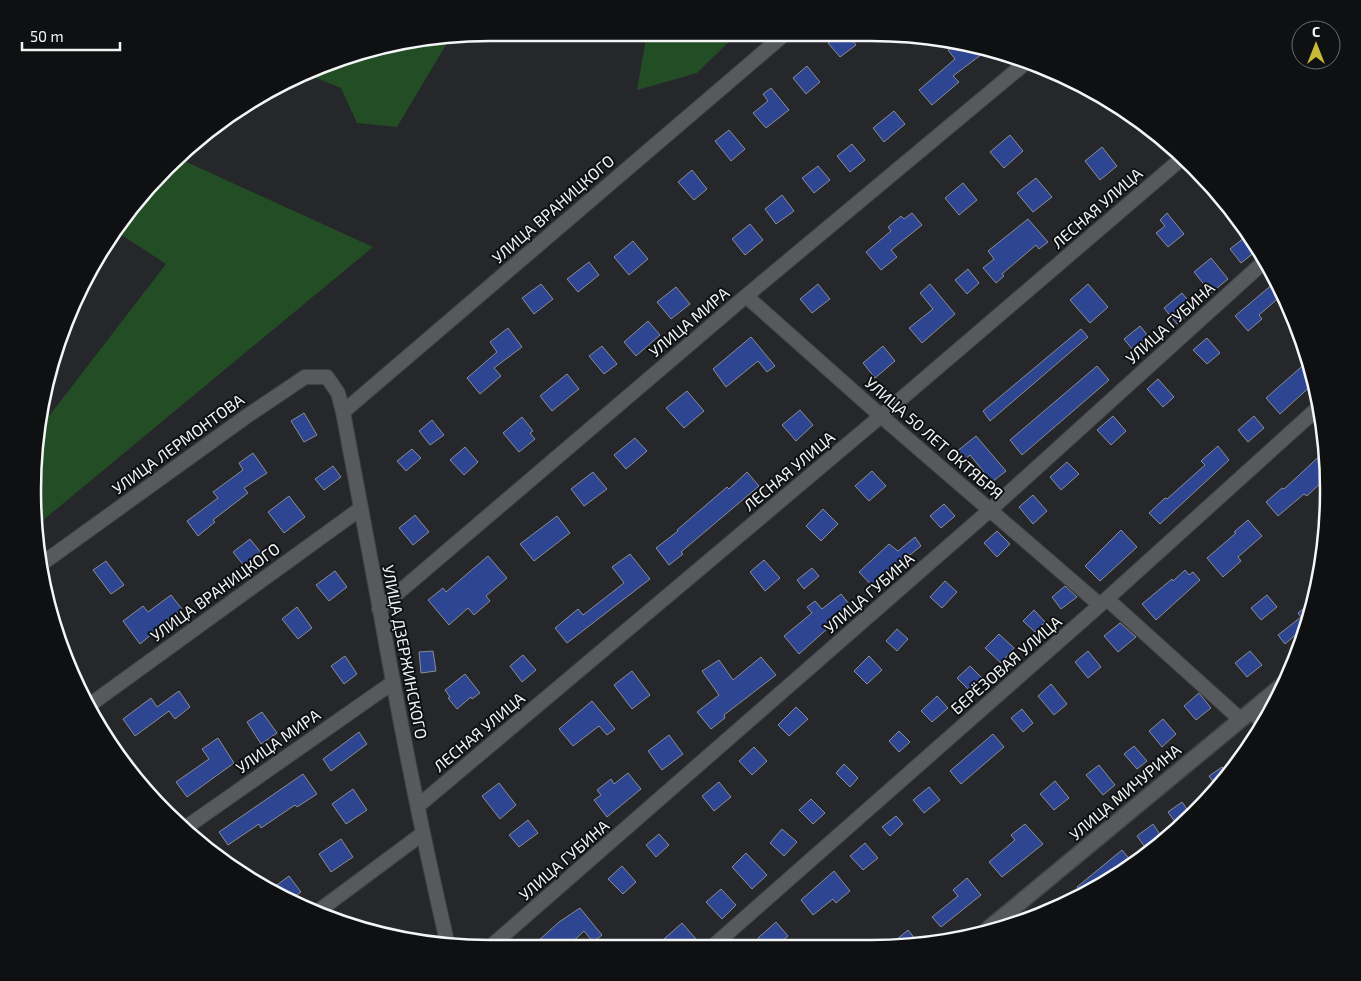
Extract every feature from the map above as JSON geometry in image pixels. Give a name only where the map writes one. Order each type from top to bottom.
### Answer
[{"type":"street","name":"УЛИЦА ВРАНИЦКОГО","points":[[343,412],[776,41]]},
{"type":"street","name":"УЛИЦА МИРА","points":[[380,609],[746,296],[1021,67]]},
{"type":"street","name":"ЛЕСНАЯ УЛИЦА","points":[[418,806],[881,416],[1177,163]]},
{"type":"street","name":"УЛИЦА ГУБИНА","points":[[498,940],[990,510],[1260,266]]},
{"type":"street","name":"УЛИЦА 50 ЛЕТ ОКТЯБРЯ","points":[[746,296],[990,510],[1246,715],[1257,720]]},
{"type":"street","name":"УЛИЦА ЛЕРМОНТОВА","points":[[47,560],[246,416],[305,377],[327,377],[338,393]]},
{"type":"street","name":"УЛИЦА ДЗЕРЖИНСКОГО","points":[[338,393],[380,609],[392,683],[418,806],[422,834],[446,937]]},
{"type":"street","name":"БЕРЁЗОВАЯ УЛИЦА","points":[[720,940],[1103,602],[1313,413]]},
{"type":"street","name":"УЛИЦА ВРАНИЦКОГО","points":[[94,702],[360,509]]},
{"type":"street","name":"УЛИЦА МИРА","points":[[190,824],[392,683]]},
{"type":"street","name":"УЛИЦА МИЧУРИНА","points":[[998,921],[1270,696]]},
{"type":"street","points":[[323,908],[422,834]]},
{"type":"green space","points":[[646,41],[730,41],[697,73],[637,90]]},
{"type":"green space","points":[[447,43],[397,127],[357,123],[341,88],[314,77],[374,57],[403,50]]},
{"type":"green space","points":[[185,161],[373,247],[42,521],[42,461],[47,418],[166,264],[121,235],[153,194]]},
{"type":"building","points":[[831,41],[853,41],[856,45],[840,57],[828,43]]},
{"type":"building","points":[[950,49],[980,55],[953,76],[959,82],[932,105],[919,90],[955,59],[948,50]]},
{"type":"building","points":[[807,66],[820,82],[806,94],[793,78]]},
{"type":"building","points":[[771,88],[789,110],[766,128],[753,113],[768,101],[763,94]]},
{"type":"building","points":[[894,111],[905,124],[884,142],[873,128]]},
{"type":"building","points":[[729,130],[745,149],[731,161],[715,141]]},
{"type":"building","points":[[1010,135],[1023,151],[1004,168],[990,152]]},
{"type":"building","points":[[852,144],[865,160],[850,172],[837,156]]},
{"type":"building","points":[[1102,147],[1117,166],[1100,180],[1085,161]]},
{"type":"building","points":[[818,166],[830,180],[814,193],[802,178]]},
{"type":"building","points":[[692,170],[707,189],[694,200],[678,182]]},
{"type":"building","points":[[1036,178],[1052,197],[1033,212],[1017,193]]},
{"type":"building","points":[[963,183],[977,200],[959,215],[945,198]]},
{"type":"building","points":[[782,195],[794,211],[776,224],[765,209]]},
{"type":"building","points":[[912,213],[922,225],[891,250],[897,257],[881,270],[866,252],[891,231],[888,227],[901,216],[904,219]]},
{"type":"building","points":[[1167,213],[1184,234],[1168,247],[1156,233],[1165,226],[1160,220]]},
{"type":"building","points":[[1028,219],[1048,242],[1039,249],[1036,245],[1002,274],[1004,276],[996,283],[983,268],[994,259],[988,251]]},
{"type":"building","points":[[750,224],[763,240],[745,255],[732,239]]},
{"type":"building","points":[[1243,239],[1252,254],[1241,263],[1230,249]]},
{"type":"building","points":[[633,241],[648,259],[629,275],[614,257]]},
{"type":"building","points":[[1211,258],[1228,279],[1211,293],[1194,272]]},
{"type":"building","points":[[589,262],[599,275],[578,292],[567,279]]},
{"type":"building","points":[[968,269],[979,283],[967,294],[955,280]]},
{"type":"building","points":[[541,284],[553,299],[534,314],[522,298]]},
{"type":"building","points":[[818,284],[830,299],[812,313],[800,299]]},
{"type":"building","points":[[930,284],[955,314],[922,343],[909,328],[933,309],[920,293]]},
{"type":"building","points":[[1088,284],[1108,307],[1090,323],[1070,300]]},
{"type":"building","points":[[1270,286],[1277,300],[1259,315],[1262,319],[1248,331],[1235,316]]},
{"type":"building","points":[[676,287],[690,304],[671,319],[657,302]]},
{"type":"building","points":[[1182,293],[1195,309],[1177,324],[1164,308]]},
{"type":"building","points":[[648,321],[660,335],[636,356],[624,342]]},
{"type":"building","points":[[1140,326],[1153,342],[1137,355],[1124,339]]},
{"type":"building","points":[[508,328],[522,347],[494,368],[501,376],[480,394],[467,378],[497,352],[490,342]]},
{"type":"building","points":[[1081,329],[1088,337],[990,421],[983,411]]},
{"type":"building","points":[[751,337],[775,366],[767,372],[758,361],[726,387],[713,369]]},
{"type":"building","points":[[1207,338],[1220,353],[1207,364],[1193,350]]},
{"type":"building","points":[[602,346],[617,364],[604,374],[589,356]]},
{"type":"building","points":[[883,346],[895,361],[875,378],[863,363]]},
{"type":"building","points":[[1097,366],[1109,380],[1022,455],[1010,440]]},
{"type":"building","points":[[1302,366],[1308,389],[1280,414],[1266,398]]},
{"type":"building","points":[[567,374],[579,389],[552,411],[540,396]]},
{"type":"building","points":[[1158,379],[1174,397],[1163,407],[1147,389]]},
{"type":"building","points":[[687,391],[704,411],[684,428],[666,408]]},
{"type":"building","points":[[800,410],[813,425],[796,441],[782,425]]},
{"type":"building","points":[[304,413],[317,435],[304,442],[291,421]]},
{"type":"building","points":[[1113,416],[1126,431],[1111,445],[1097,430]]},
{"type":"building","points":[[1254,416],[1264,428],[1248,442],[1238,430]]},
{"type":"building","points":[[522,417],[533,431],[530,433],[535,439],[519,452],[503,433]]},
{"type":"building","points":[[432,420],[444,435],[430,445],[419,431]]},
{"type":"building","points":[[976,436],[1006,471],[992,482],[970,455],[963,461],[956,452]]},
{"type":"building","points":[[635,438],[647,451],[626,469],[614,455]]},
{"type":"building","points":[[1218,446],[1229,460],[1160,524],[1149,513],[1205,465],[1201,461]]},
{"type":"building","points":[[465,447],[478,462],[464,475],[450,460]]},
{"type":"building","points":[[412,449],[421,458],[406,471],[397,461]]},
{"type":"building","points":[[253,453],[267,473],[244,488],[248,493],[213,520],[215,522],[198,536],[187,521],[218,498],[213,492],[243,470],[239,463]]},
{"type":"building","points":[[1319,457],[1320,484],[1307,496],[1304,494],[1278,516],[1266,502],[1282,488],[1284,489]]},
{"type":"building","points":[[1067,462],[1079,474],[1061,490],[1050,477]]},
{"type":"building","points":[[333,466],[341,477],[324,490],[315,479]]},
{"type":"building","points":[[872,471],[886,486],[869,501],[855,486]]},
{"type":"building","points":[[593,472],[607,489],[584,506],[571,489]]},
{"type":"building","points":[[747,472],[759,486],[681,552],[683,554],[669,565],[656,548],[727,487],[729,489]]},
{"type":"building","points":[[1033,495],[1047,511],[1033,524],[1019,507]]},
{"type":"building","points":[[289,496],[305,517],[284,533],[268,512]]},
{"type":"building","points":[[944,504],[955,516],[941,528],[930,516]]},
{"type":"building","points":[[823,509],[838,524],[821,541],[806,526]]},
{"type":"building","points":[[415,515],[429,532],[413,545],[399,528]]},
{"type":"building","points":[[557,516],[570,533],[534,561],[520,544]]},
{"type":"building","points":[[1248,520],[1262,536],[1238,557],[1241,561],[1223,577],[1207,558]]},
{"type":"building","points":[[1121,530],[1137,547],[1100,581],[1085,566]]},
{"type":"building","points":[[997,531],[1010,544],[997,557],[984,543]]},
{"type":"building","points":[[915,537],[921,546],[910,555],[908,554],[875,589],[859,572],[889,544],[898,551]]},
{"type":"building","points":[[250,539],[262,554],[245,567],[233,552]]},
{"type":"building","points":[[630,554],[650,579],[567,643],[555,628],[578,609],[583,615],[624,583],[612,567]]},
{"type":"building","points":[[488,556],[507,578],[486,596],[490,601],[474,615],[468,608],[449,625],[428,600],[443,588],[446,592]]},
{"type":"building","points":[[764,560],[780,578],[765,591],[750,572]]},
{"type":"building","points":[[106,561],[124,585],[111,594],[93,570]]},
{"type":"building","points":[[812,568],[819,576],[804,589],[797,580]]},
{"type":"building","points":[[1185,570],[1189,575],[1193,572],[1200,580],[1156,620],[1142,604]]},
{"type":"building","points":[[335,571],[347,587],[329,601],[316,585]]},
{"type":"building","points":[[945,581],[957,592],[942,608],[930,597]]},
{"type":"building","points":[[1065,586],[1077,597],[1061,609],[1052,597]]},
{"type":"building","points":[[841,594],[853,609],[838,619],[799,654],[784,636],[812,613],[807,607],[815,601],[822,609]]},
{"type":"building","points":[[171,595],[182,609],[140,644],[123,621],[143,606],[148,612]]},
{"type":"building","points":[[1267,595],[1277,607],[1261,620],[1251,608]]},
{"type":"building","points":[[297,607],[312,628],[298,639],[282,619]]},
{"type":"building","points":[[1304,608],[1296,634],[1285,644],[1278,635],[1301,617],[1298,613]]},
{"type":"building","points":[[1034,610],[1045,622],[1035,632],[1023,621]]},
{"type":"building","points":[[1120,623],[1136,637],[1118,652],[1104,636]]},
{"type":"building","points":[[897,629],[908,639],[897,651],[886,641]]},
{"type":"building","points":[[999,634],[1014,648],[1001,663],[985,648]]},
{"type":"building","points":[[433,651],[436,671],[421,673],[419,652]]},
{"type":"building","points":[[1088,651],[1101,667],[1088,678],[1075,662]]},
{"type":"building","points":[[1250,651],[1262,665],[1247,677],[1235,663]]},
{"type":"building","points":[[523,655],[536,670],[522,682],[510,666]]},
{"type":"building","points":[[345,656],[357,674],[344,684],[331,666]]},
{"type":"building","points":[[869,656],[882,670],[867,684],[854,671]]},
{"type":"building","points":[[761,657],[776,675],[724,715],[725,718],[711,729],[697,712],[719,695],[702,671],[719,660],[733,680]]},
{"type":"building","points":[[970,666],[982,678],[970,691],[957,678]]},
{"type":"building","points":[[632,671],[650,695],[632,709],[614,685]]},
{"type":"building","points":[[465,674],[480,693],[472,699],[471,697],[457,709],[448,698],[450,697],[445,690]]},
{"type":"building","points":[[1051,684],[1067,704],[1054,715],[1038,696]]},
{"type":"building","points":[[179,691],[190,707],[175,719],[169,711],[135,736],[123,719],[151,698],[157,707]]},
{"type":"building","points":[[1199,693],[1211,708],[1196,720],[1184,706]]},
{"type":"building","points":[[937,696],[948,708],[932,722],[921,711]]},
{"type":"building","points":[[592,701],[615,729],[607,735],[599,726],[573,746],[559,729]]},
{"type":"building","points":[[796,707],[808,719],[789,736],[778,725]]},
{"type":"building","points":[[1022,709],[1033,723],[1023,732],[1011,718]]},
{"type":"building","points":[[262,712],[277,733],[261,744],[247,722]]},
{"type":"building","points":[[1163,719],[1176,734],[1162,747],[1149,731]]},
{"type":"building","points":[[899,731],[910,742],[899,752],[889,741]]},
{"type":"building","points":[[359,732],[367,744],[331,771],[323,759]]},
{"type":"building","points":[[993,734],[1004,747],[961,784],[950,771]]},
{"type":"building","points":[[669,735],[683,754],[662,770],[648,751]]},
{"type":"building","points":[[218,738],[234,763],[187,797],[176,782],[209,759],[202,749]]},
{"type":"building","points":[[1134,746],[1147,761],[1137,769],[1124,754]]},
{"type":"building","points":[[754,747],[767,761],[752,775],[739,761]]},
{"type":"building","points":[[844,764],[858,778],[850,787],[836,773]]},
{"type":"building","points":[[1099,765],[1115,785],[1103,795],[1086,775]]},
{"type":"building","points":[[1222,767],[1223,769],[1213,781],[1209,776]]},
{"type":"building","points":[[628,773],[641,789],[607,817],[594,800],[601,795],[597,790],[611,779],[614,784]]},
{"type":"building","points":[[303,774],[317,794],[297,807],[295,805],[261,828],[259,824],[228,845],[219,832]]},
{"type":"building","points":[[1055,781],[1069,798],[1054,810],[1040,794]]},
{"type":"building","points":[[719,782],[731,797],[714,811],[702,796]]},
{"type":"building","points":[[499,783],[516,805],[500,819],[482,796]]},
{"type":"building","points":[[929,787],[940,800],[924,813],[913,800]]},
{"type":"building","points":[[353,789],[367,810],[346,824],[332,804]]},
{"type":"building","points":[[811,799],[825,813],[813,824],[799,810]]},
{"type":"building","points":[[1182,802],[1187,809],[1174,821],[1168,812]]},
{"type":"building","points":[[896,816],[903,824],[890,836],[882,827]]},
{"type":"building","points":[[528,820],[538,833],[519,847],[509,835]]},
{"type":"building","points":[[1025,824],[1043,844],[1002,877],[989,862],[1015,840],[1011,835]]},
{"type":"building","points":[[1153,824],[1160,834],[1145,847],[1137,836]]},
{"type":"building","points":[[782,829],[797,842],[784,856],[770,843]]},
{"type":"building","points":[[659,834],[669,845],[656,857],[646,845]]},
{"type":"building","points":[[341,839],[353,857],[331,872],[319,854]]},
{"type":"building","points":[[865,843],[878,858],[863,870],[850,856]]},
{"type":"building","points":[[1122,850],[1129,858],[1095,880],[1078,888],[1077,887]]},
{"type":"building","points":[[746,853],[767,875],[752,889],[732,867]]},
{"type":"building","points":[[622,866],[636,882],[623,894],[608,879]]},
{"type":"building","points":[[834,871],[850,891],[836,903],[833,899],[813,915],[801,900]]},
{"type":"building","points":[[289,876],[301,892],[296,895],[276,885]]},
{"type":"building","points":[[967,878],[981,895],[941,927],[932,917],[958,896],[953,890]]},
{"type":"building","points":[[721,889],[736,905],[722,919],[706,902]]},
{"type":"building","points":[[580,908],[602,935],[596,940],[591,940],[584,931],[574,940],[539,940],[559,922]]},
{"type":"building","points":[[776,922],[788,936],[783,940],[760,940],[758,938]]},
{"type":"building","points":[[682,923],[696,939],[695,940],[663,940]]},
{"type":"building","points":[[908,930],[914,938],[900,939],[897,939]]}]
